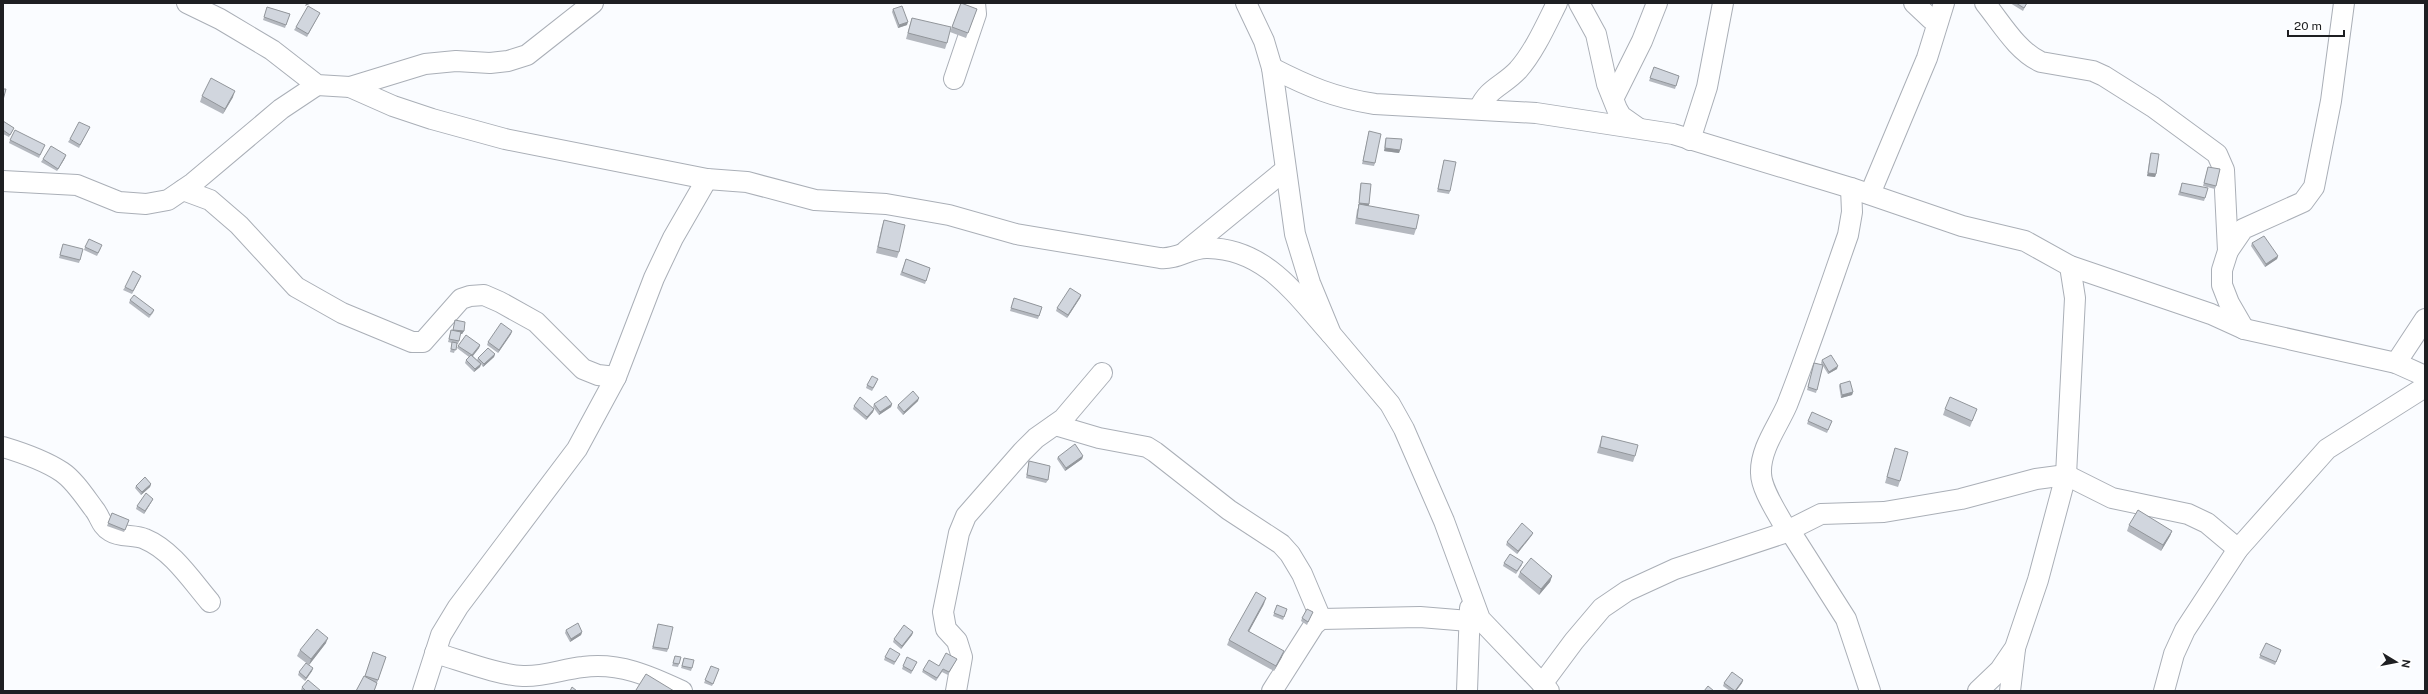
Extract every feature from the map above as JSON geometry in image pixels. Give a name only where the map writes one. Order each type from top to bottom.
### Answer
[{"type":"street","points":[[187,3],[220,19],[272,50],[317,85],[350,87],[399,108],[498,137],[707,179],[747,182],[815,200],[886,204],[949,215],[1016,234],[1153,257],[1168,259],[1181,254],[1207,248],[1227,249],[1244,254],[1273,270],[1331,334],[1390,404],[1404,429],[1444,521],[1470,596],[1480,619],[1546,688],[1574,641],[1602,608],[1627,591],[1675,570],[1788,531],[1821,514],[1892,510],[1961,499],[2036,480],[2066,475],[2112,498],[2188,514],[2207,523],[2238,549]]},
{"type":"street","points":[[350,87],[425,64],[456,61],[490,63],[508,61],[527,55],[593,3]]},
{"type":"street","points":[[954,79],[976,14],[975,3]]},
{"type":"street","points":[[1246,3],[1264,41],[1272,68],[1295,234],[1310,283],[1331,334]]},
{"type":"street","points":[[1479,109],[1487,95],[1518,70],[1530,53],[1557,3]]},
{"type":"street","points":[[1579,3],[1596,34],[1605,77],[1619,113],[1638,128]]},
{"type":"street","points":[[1614,97],[1642,41],[1657,3]]},
{"type":"street","points":[[1690,140],[1707,86],[1723,3]]},
{"type":"street","points":[[1914,3],[1931,19],[1941,12]]},
{"type":"street","points":[[1985,3],[2022,50],[2034,59],[2041,62],[2093,71],[2104,76],[2153,107],[2216,154],[2224,170],[2228,251]]},
{"type":"street","points":[[2244,329],[2229,302],[2222,285],[2222,270],[2228,251],[2243,228],[2303,202],[2314,187],[2331,101],[2344,3]]},
{"type":"street","points":[[1870,691],[1846,619],[1788,531],[1763,486],[1761,463],[1786,405],[1848,236],[1852,212],[1927,58],[1941,12]]},
{"type":"street","points":[[1272,68],[1318,90],[1351,101],[1375,104],[1536,113],[1638,128],[1690,140],[1861,191],[1962,226],[2025,241],[2070,266],[2211,314],[2244,329],[2396,363],[2425,376]]},
{"type":"street","points":[[3,181],[77,185],[119,202],[146,204],[168,200],[183,190],[281,109],[317,85]]},
{"type":"street","points":[[1181,254],[1250,200],[1285,170]]},
{"type":"street","points":[[423,691],[441,635],[458,607],[578,449],[616,377],[654,278],[673,238],[707,179]]},
{"type":"street","points":[[183,190],[210,200],[239,225],[296,287],[342,313],[412,342],[423,342],[461,299],[470,296],[484,295],[536,322],[583,369],[598,375],[616,377]]},
{"type":"street","points":[[2010,691],[2015,648],[2038,580],[2066,475],[2076,298],[2070,266]]},
{"type":"street","points":[[2396,363],[2425,319]]},
{"type":"street","points":[[956,691],[962,657],[957,642],[946,629],[943,612],[958,533],[966,516],[978,500],[1022,452],[1063,419],[1102,373]]},
{"type":"street","points":[[2164,691],[2174,654],[2185,630],[2238,549],[2327,449],[2425,387]]},
{"type":"street","points":[[1055,425],[1100,438],[1147,447],[1156,452],[1229,510],[1281,544],[1290,554],[1302,574],[1321,619]]},
{"type":"street","points":[[3,447],[29,455],[63,472],[96,510],[104,526],[110,531],[120,535],[143,538],[154,543],[173,560],[210,602]]},
{"type":"street","points":[[1467,691],[1470,596]]},
{"type":"street","points":[[1272,691],[1314,625],[1321,619],[1420,617],[1469,621]]},
{"type":"street","points":[[1978,691],[2000,670],[2015,648]]},
{"type":"street","points":[[436,653],[522,676],[547,675],[583,667],[614,667],[646,674],[682,691]]},
{"type":"building","points":[[961,3],[977,9],[968,33],[952,27]]},
{"type":"building","points":[[2016,3],[2027,3],[2024,8]]},
{"type":"building","points":[[308,6],[320,13],[308,34],[296,27]]},
{"type":"building","points":[[902,6],[908,22],[899,25],[893,9]]},
{"type":"building","points":[[267,7],[290,14],[286,25],[264,17]]},
{"type":"building","points":[[912,18],[951,27],[947,43],[908,33]]},
{"type":"building","points":[[1654,67],[1679,76],[1676,86],[1650,78]]},
{"type":"building","points":[[211,78],[235,91],[225,109],[202,96]]},
{"type":"building","points":[[3,89],[6,89],[3,100]]},
{"type":"building","points":[[3,121],[14,128],[10,135],[3,130]]},
{"type":"building","points":[[79,122],[90,127],[80,145],[70,139]]},
{"type":"building","points":[[15,130],[45,145],[40,155],[10,140]]},
{"type":"building","points":[[1369,131],[1381,134],[1375,163],[1363,161]]},
{"type":"building","points":[[1386,138],[1402,139],[1400,150],[1385,148]]},
{"type":"building","points":[[51,146],[66,155],[58,169],[43,159]]},
{"type":"building","points":[[2151,153],[2159,154],[2156,174],[2148,173]]},
{"type":"building","points":[[1444,160],[1456,162],[1450,191],[1438,189]]},
{"type":"building","points":[[2208,167],[2220,169],[2216,186],[2204,183]]},
{"type":"building","points":[[1361,183],[1371,184],[1369,204],[1359,203]]},
{"type":"building","points":[[2182,183],[2208,188],[2205,198],[2180,192]]},
{"type":"building","points":[[1359,204],[1419,215],[1416,229],[1357,218]]},
{"type":"building","points":[[884,220],[905,225],[899,252],[878,247]]},
{"type":"building","points":[[2264,236],[2278,256],[2266,264],[2252,243]]},
{"type":"building","points":[[89,239],[102,245],[98,253],[85,247]]},
{"type":"building","points":[[63,244],[83,249],[80,260],[60,255]]},
{"type":"building","points":[[906,259],[930,268],[926,281],[902,272]]},
{"type":"building","points":[[133,271],[141,276],[133,291],[125,287]]},
{"type":"building","points":[[1070,288],[1081,295],[1068,315],[1057,308]]},
{"type":"building","points":[[134,295],[154,310],[150,315],[130,300]]},
{"type":"building","points":[[1014,298],[1042,307],[1039,316],[1011,308]]},
{"type":"building","points":[[455,320],[465,322],[464,331],[453,330]]},
{"type":"building","points":[[501,323],[512,331],[499,350],[488,342]]},
{"type":"building","points":[[451,330],[461,332],[459,341],[449,339]]},
{"type":"building","points":[[466,335],[480,345],[472,355],[458,346]]},
{"type":"building","points":[[452,342],[457,343],[456,350],[451,349]]},
{"type":"building","points":[[488,348],[495,354],[484,364],[478,358]]},
{"type":"building","points":[[471,355],[481,364],[475,369],[466,360]]},
{"type":"building","points":[[1831,355],[1838,366],[1829,372],[1822,360]]},
{"type":"building","points":[[1814,363],[1823,365],[1817,390],[1808,387]]},
{"type":"building","points":[[872,376],[878,379],[873,388],[867,385]]},
{"type":"building","points":[[1850,381],[1853,392],[1842,395],[1840,384]]},
{"type":"building","points":[[913,391],[919,398],[904,412],[898,405]]},
{"type":"building","points":[[886,396],[892,404],[880,412],[874,404]]},
{"type":"building","points":[[860,397],[874,409],[867,417],[854,406]]},
{"type":"building","points":[[1950,397],[1977,409],[1972,421],[1945,409]]},
{"type":"building","points":[[1812,412],[1832,421],[1828,430],[1808,421]]},
{"type":"building","points":[[1602,436],[1638,445],[1635,456],[1600,447]]},
{"type":"building","points":[[1075,444],[1083,456],[1066,468],[1058,457]]},
{"type":"building","points":[[1895,448],[1908,452],[1900,481],[1887,477]]},
{"type":"building","points":[[1029,461],[1050,466],[1048,480],[1027,475]]},
{"type":"building","points":[[145,477],[151,484],[142,492],[136,486]]},
{"type":"building","points":[[146,493],[153,499],[145,511],[137,506]]},
{"type":"building","points":[[2138,510],[2172,531],[2163,545],[2129,525]]},
{"type":"building","points":[[112,513],[129,520],[125,530],[108,523]]},
{"type":"building","points":[[1522,523],[1533,533],[1518,551],[1507,542]]},
{"type":"building","points":[[1510,554],[1523,562],[1517,571],[1504,563]]},
{"type":"building","points":[[1531,558],[1552,576],[1541,589],[1520,572]]},
{"type":"building","points":[[1256,592],[1266,598],[1248,631],[1284,651],[1276,666],[1229,640]]},
{"type":"building","points":[[1277,605],[1287,609],[1284,617],[1274,613]]},
{"type":"building","points":[[1307,609],[1313,612],[1308,622],[1302,618]]},
{"type":"building","points":[[578,623],[582,632],[571,639],[566,630]]},
{"type":"building","points":[[658,624],[673,627],[668,649],[653,647]]},
{"type":"building","points":[[904,625],[913,632],[902,646],[894,639]]},
{"type":"building","points":[[317,629],[328,638],[311,659],[300,650]]},
{"type":"building","points":[[2266,643],[2281,650],[2276,662],[2260,655]]},
{"type":"building","points":[[890,648],[900,654],[895,662],[885,657]]},
{"type":"building","points":[[373,652],[386,657],[378,680],[365,676]]},
{"type":"building","points":[[946,653],[957,659],[949,672],[943,669],[937,678],[923,670],[929,660],[939,666]]},
{"type":"building","points":[[675,656],[681,657],[679,664],[673,663]]},
{"type":"building","points":[[907,657],[917,662],[912,671],[903,666]]},
{"type":"building","points":[[684,658],[694,660],[692,668],[682,666]]},
{"type":"building","points":[[306,663],[313,668],[306,678],[299,672]]},
{"type":"building","points":[[711,666],[719,669],[713,684],[705,680]]},
{"type":"building","points":[[1732,672],[1743,680],[1735,691],[1724,683]]},
{"type":"building","points":[[646,674],[674,691],[636,690]]},
{"type":"building","points":[[364,676],[377,683],[374,691],[356,691]]},
{"type":"building","points":[[308,680],[321,691],[306,691],[302,687]]},
{"type":"building","points":[[1708,686],[1714,691],[1704,691]]},
{"type":"building","points":[[572,687],[577,691],[570,691]]}]
